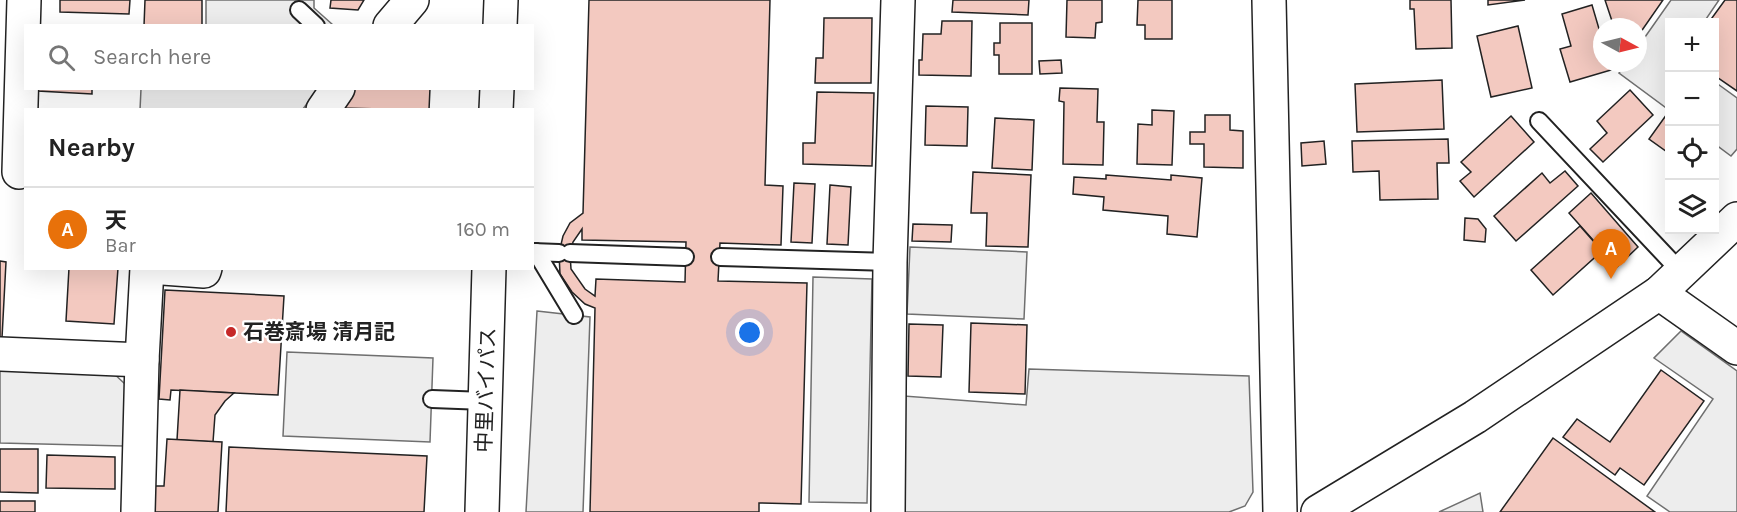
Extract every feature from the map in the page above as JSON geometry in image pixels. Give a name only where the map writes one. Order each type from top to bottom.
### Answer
[{"type":"street","points":[[19,172],[24,0]]},
{"type":"street","points":[[392,24],[412,0]]},
{"type":"street","points":[[500,24],[501,0]]},
{"type":"street","points":[[888,512],[890,262],[898,0]]},
{"type":"street","points":[[1269,0],[1280,512]]},
{"type":"street","points":[[323,108],[337,90]]},
{"type":"street","points":[[496,108],[497,90]]},
{"type":"street","points":[[1318,512],[1475,417],[1670,283],[1737,219]]},
{"type":"street","points":[[138,512],[141,360],[147,270]]},
{"type":"street","name":"中里バイパス","points":[[482,512],[489,270]]},
{"type":"street","points":[[1670,283],[1737,348]]},
{"type":"street","points":[[0,354],[141,360]]},
{"type":"lane","points":[[299,10],[314,24]]},
{"type":"lane","points":[[1539,121],[1670,283]]},
{"type":"lane","points":[[534,252],[685,256]]},
{"type":"lane","points":[[534,252],[574,315]]},
{"type":"lane","points":[[720,257],[890,262]]},
{"type":"lane","points":[[432,399],[485,401]]},
{"type":"shaded area","points":[[206,0],[314,0],[314,8],[332,24],[206,24]]},
{"type":"shaded area","points":[[1671,0],[1719,0],[1707,18],[1665,18],[1665,107],[1619,73],[1647,72],[1647,34]]},
{"type":"shaded area","points":[[1719,85],[1737,98],[1737,149],[1731,156],[1719,147]]},
{"type":"shaded area","points":[[141,90],[317,90],[304,108],[140,108]]},
{"type":"shaded area","points":[[910,247],[1027,252],[1024,319],[907,314]]},
{"type":"shaded area","points":[[813,277],[872,279],[867,503],[809,502]]},
{"type":"shaded area","points":[[537,311],[590,317],[583,512],[526,512]]},
{"type":"shaded area","points":[[1681,331],[1737,371],[1737,512],[1670,512],[1647,496],[1713,399],[1654,358]]},
{"type":"shaded area","points":[[287,352],[433,358],[430,442],[283,436]]},
{"type":"shaded area","points":[[0,368],[110,370],[125,384],[124,446],[0,443]]},
{"type":"shaded area","points":[[1029,369],[1249,376],[1253,492],[1245,506],[1229,512],[902,512],[904,396],[1026,405]]},
{"type":"shaded area","points":[[1480,493],[1483,512],[1439,512]]},
{"type":"building","points":[[60,0],[130,0],[129,14],[60,12]]},
{"type":"building","points":[[145,0],[202,0],[202,24],[144,24]]},
{"type":"building","points":[[331,0],[364,0],[358,10],[330,8]]},
{"type":"building","points":[[589,0],[770,0],[765,185],[783,186],[781,245],[720,243],[718,281],[807,283],[801,504],[759,503],[759,512],[590,512],[595,308],[585,304],[572,292],[560,274],[559,253],[563,236],[570,223],[583,213]],"holes":[[[582,229],[582,240],[686,242],[685,282],[596,279],[595,296],[585,289],[571,269],[570,253],[573,242]]]},
{"type":"building","points":[[953,0],[1029,0],[1028,15],[952,12]]},
{"type":"building","points":[[1067,0],[1102,0],[1102,22],[1096,23],[1095,38],[1066,37]]},
{"type":"building","points":[[1138,0],[1172,0],[1172,39],[1145,39],[1145,25],[1137,25]]},
{"type":"building","points":[[1410,0],[1451,0],[1452,48],[1416,49],[1414,9],[1410,9]]},
{"type":"building","points":[[1488,0],[1525,0],[1488,5]]},
{"type":"building","points":[[1605,0],[1663,0],[1647,23],[1647,18],[1611,18]]},
{"type":"building","points":[[1725,0],[1737,0],[1737,91],[1719,78],[1719,18],[1712,18]]},
{"type":"building","points":[[1592,5],[1596,18],[1593,18],[1593,72],[1604,72],[1570,82],[1560,49],[1571,46],[1562,14]]},
{"type":"building","points":[[824,18],[872,18],[871,83],[815,83],[816,58],[823,58]]},
{"type":"building","points":[[942,21],[972,21],[971,76],[919,75],[923,34],[941,34]]},
{"type":"building","points":[[1000,23],[1032,23],[1032,74],[999,74],[999,55],[994,55],[994,43],[1000,43]]},
{"type":"building","points":[[1518,26],[1532,88],[1491,97],[1477,36]]},
{"type":"building","points":[[1061,60],[1062,73],[1040,74],[1039,61]]},
{"type":"building","points":[[1442,80],[1444,129],[1357,132],[1355,84]]},
{"type":"building","points":[[1060,88],[1098,89],[1097,122],[1104,122],[1103,165],[1063,164],[1064,102],[1059,101]]},
{"type":"building","points":[[92,90],[92,94],[38,91]]},
{"type":"building","points":[[350,90],[430,90],[429,108],[338,108]]},
{"type":"building","points":[[1630,90],[1653,115],[1603,162],[1590,149],[1607,133],[1597,121]]},
{"type":"building","points":[[817,92],[874,93],[872,166],[803,164],[803,143],[815,143]]},
{"type":"building","points":[[926,106],[968,107],[967,146],[925,145]]},
{"type":"building","points":[[1152,110],[1174,111],[1172,165],[1137,164],[1138,124],[1152,125]]},
{"type":"building","points":[[1205,115],[1230,115],[1230,130],[1243,131],[1243,168],[1204,167],[1204,144],[1190,144],[1190,132],[1205,132]]},
{"type":"building","points":[[1511,116],[1534,142],[1474,197],[1460,181],[1471,172],[1461,162]]},
{"type":"building","points":[[1665,117],[1665,150],[1649,139]]},
{"type":"building","points":[[995,118],[1034,120],[1032,170],[992,168]]},
{"type":"building","points":[[1448,139],[1449,163],[1437,163],[1438,199],[1380,200],[1379,171],[1353,172],[1352,141]]},
{"type":"building","points":[[1324,141],[1326,164],[1302,166],[1301,143]]},
{"type":"building","points":[[1565,171],[1578,186],[1516,241],[1494,216],[1542,173],[1550,183]]},
{"type":"building","points":[[973,172],[1031,175],[1028,247],[986,246],[987,213],[971,213]]},
{"type":"building","points":[[1106,175],[1171,180],[1171,175],[1202,178],[1197,237],[1167,234],[1168,216],[1103,210],[1104,197],[1073,194],[1074,177],[1106,179]]},
{"type":"building","points":[[794,183],[815,184],[812,243],[791,242]]},
{"type":"building","points":[[830,185],[851,187],[848,245],[827,244]]},
{"type":"building","points":[[1591,193],[1638,247],[1617,267],[1569,213]]},
{"type":"building","points":[[1465,218],[1478,219],[1486,229],[1485,242],[1464,240]]},
{"type":"building","points":[[913,224],[952,225],[951,242],[912,241]]},
{"type":"building","points":[[1580,226],[1602,251],[1553,295],[1531,270]]},
{"type":"building","points":[[0,261],[6,262],[2,338],[0,338]]},
{"type":"building","points":[[69,270],[118,270],[114,324],[66,321]]},
{"type":"building","points":[[165,290],[284,296],[278,395],[171,390],[170,400],[159,399]]},
{"type":"building","points":[[971,323],[1027,325],[1025,394],[969,392]]},
{"type":"building","points":[[909,324],[943,325],[941,377],[908,376]]},
{"type":"building","points":[[1661,370],[1704,401],[1644,485],[1620,468],[1615,475],[1563,437],[1577,419],[1610,442]]},
{"type":"building","points":[[180,390],[234,393],[215,415],[213,442],[177,440]]},
{"type":"building","points":[[1553,438],[1655,512],[1500,512]]},
{"type":"building","points":[[167,439],[222,442],[218,512],[154,512],[155,486],[164,486]]},
{"type":"building","points":[[229,447],[427,456],[424,512],[226,512]]},
{"type":"building","points":[[0,449],[38,449],[38,493],[0,492]]},
{"type":"building","points":[[47,455],[115,457],[115,489],[46,488]]},
{"type":"building","points":[[0,501],[35,501],[35,512],[0,512]]},
{"type":"place","name":"天","points":[[1611,279]]},
{"type":"place","name":"石巻斎場 清月記","points":[[231,332]]}]
